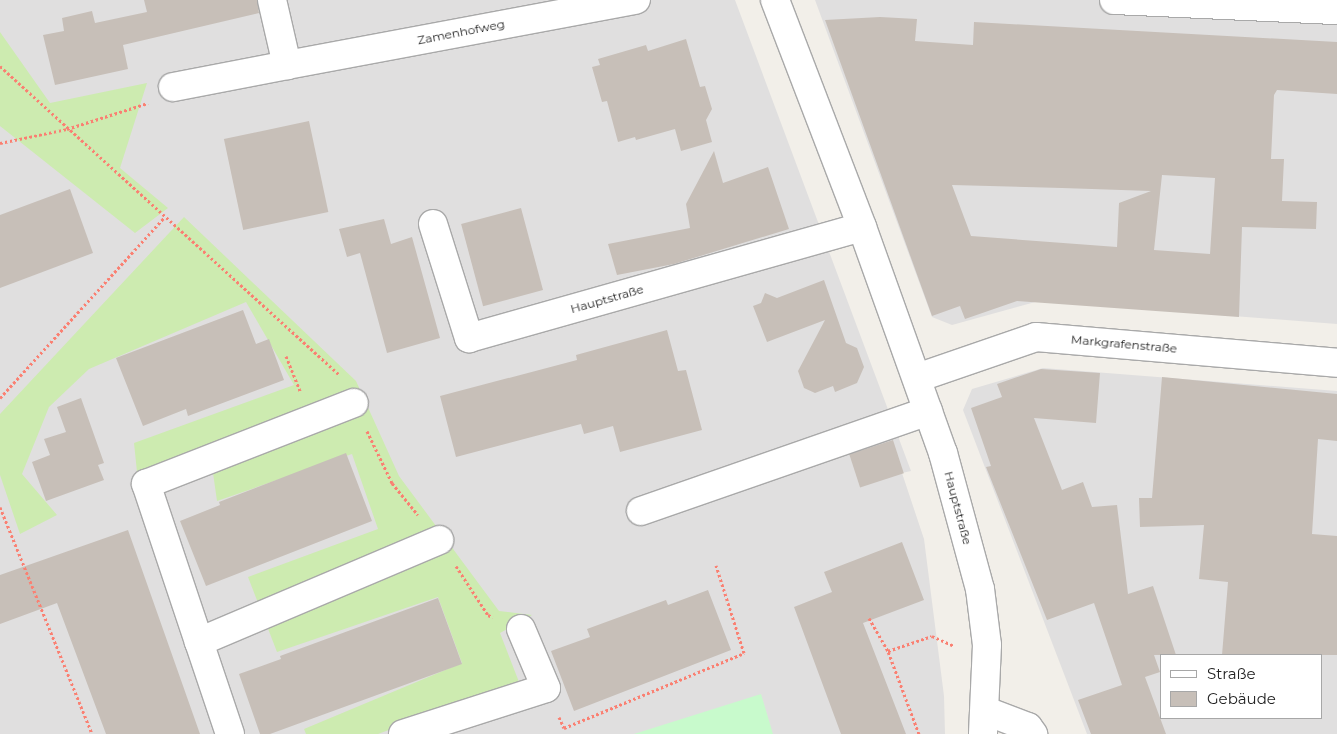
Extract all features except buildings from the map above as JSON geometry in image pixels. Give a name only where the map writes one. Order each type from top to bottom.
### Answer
[{"type":"street","points":[[272,0],[287,65]]},
{"type":"street","name":"Zamenhofweg","points":[[173,87],[636,0]]},
{"type":"street","name":"Hauptstraße","points":[[775,0],[917,378],[980,589],[987,645],[984,723],[1028,726],[1033,734]]},
{"type":"street","points":[[1114,0],[1337,10]]},
{"type":"street","name":"Hauptstraße","points":[[433,224],[469,338],[862,228]]},
{"type":"street","name":"Markgrafenstraße","points":[[917,378],[1036,337],[1337,363]]},
{"type":"street","points":[[230,734],[146,484],[354,403]]},
{"type":"street","points":[[641,511],[928,411]]},
{"type":"street","points":[[199,642],[439,540]]},
{"type":"street","points":[[403,734],[546,688],[521,628]]},
{"type":"path","points":[[0,66],[164,218],[347,382],[354,403],[392,483],[439,540],[488,615],[521,628]]},
{"type":"path","points":[[0,143],[67,129],[156,100],[173,87]]},
{"type":"path","points":[[0,398],[164,218]]},
{"type":"path","points":[[286,356],[311,419]]},
{"type":"path","points":[[0,507],[92,734]]},
{"type":"path","points":[[546,688],[564,728],[744,653],[716,565]]},
{"type":"path","points":[[870,618],[888,651],[919,734]]},
{"type":"path","points":[[888,651],[932,636],[959,649],[987,645]]},
{"type":"shaded area","points":[[0,0],[735,0],[911,471],[902,473],[924,539],[944,696],[945,734],[0,734]]},
{"type":"shaded area","points":[[815,0],[1337,0],[1337,324],[1039,301],[952,325],[932,317]]},
{"type":"shaded area","points":[[1043,368],[1337,391],[1337,734],[1087,734],[963,410],[972,389]]},
{"type":"green space","points":[[0,32],[50,103],[147,83],[120,168],[168,208],[135,233],[0,126]]},
{"type":"green space","points":[[184,217],[356,381],[399,476],[499,611],[532,615],[500,633],[519,682],[378,734],[306,734],[304,729],[462,663],[438,597],[277,652],[248,577],[378,529],[352,454],[217,501],[213,473],[137,472],[134,443],[294,385],[246,302],[89,369],[49,407],[22,474],[57,515],[20,534],[0,475],[0,414]]},
{"type":"green space","points":[[761,694],[773,734],[634,734]]}]
